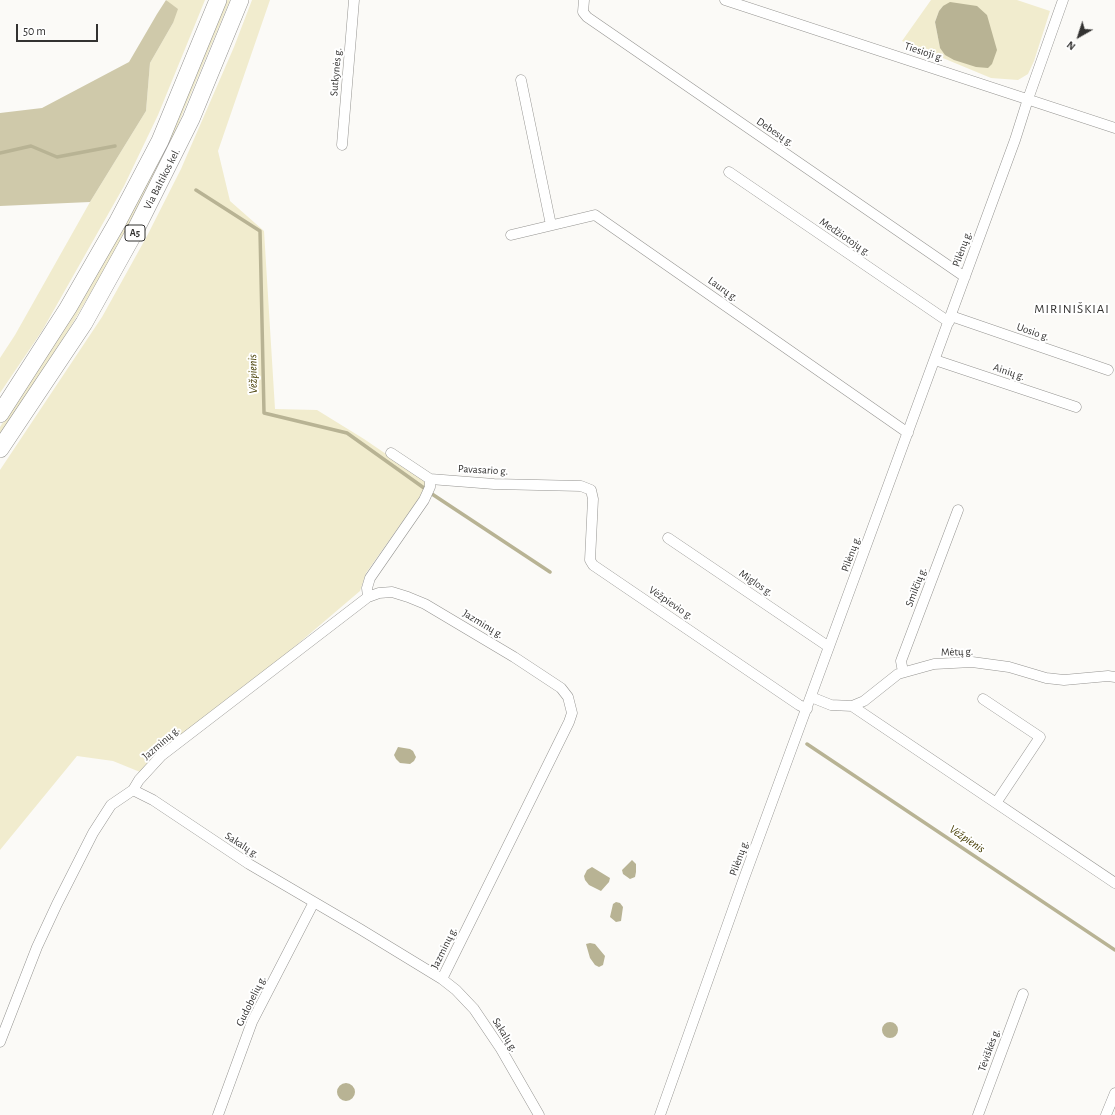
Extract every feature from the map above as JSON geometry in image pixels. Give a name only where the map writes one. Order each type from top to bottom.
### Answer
[{"type":"highway","name":"Via Baltikos kel.","points":[[0,414],[68,308],[118,221],[160,141],[218,0]]},
{"type":"highway","name":"Via Baltikos kel.","points":[[0,449],[84,323],[134,233],[191,119],[240,0]]},
{"type":"street","name":"Sutkynės g.","points":[[342,145],[354,0]]},
{"type":"street","name":"Debesų g.","points":[[584,0],[583,12],[586,17],[965,276]]},
{"type":"street","name":"Tiesioji g.","points":[[725,0],[1115,128]]},
{"type":"street","name":"Pilėnų g.","points":[[660,1115],[829,647],[1015,140],[1063,0]]},
{"type":"street","points":[[522,80],[551,225]]},
{"type":"street","name":"Medžiotojų g.","points":[[729,172],[950,319]]},
{"type":"street","name":"Laurų g.","points":[[511,235],[595,215],[908,432]]},
{"type":"street","name":"Uosio g.","points":[[950,319],[1108,370]]},
{"type":"street","name":"Ainių g.","points":[[935,360],[1076,407]]},
{"type":"street","name":"Pavasario g.","points":[[391,453],[430,479],[494,484],[581,486]]},
{"type":"street","points":[[368,596],[367,588],[370,578],[424,500],[430,487],[430,479]]},
{"type":"street","name":"Vėžpievio g.","points":[[581,486],[590,490],[593,499],[590,560],[593,565],[799,706],[807,709]]},
{"type":"street","name":"Smilčių g.","points":[[903,672],[900,661],[958,510]]},
{"type":"street","name":"Miglos g.","points":[[668,538],[829,647]]},
{"type":"street","name":"Jazminų g.","points":[[133,790],[139,780],[161,756],[368,596],[379,593],[392,592],[425,604],[549,678],[561,688],[568,697],[572,713],[569,722],[442,979]]},
{"type":"street","name":"Mėtų g.","points":[[852,706],[864,701],[903,672],[934,664],[972,662],[1009,667],[1058,680],[1108,676],[1115,677]]},
{"type":"street","points":[[812,697],[831,705],[852,706],[1115,883]]},
{"type":"street","points":[[983,699],[1040,737],[996,803]]},
{"type":"street","points":[[0,1042],[37,947],[57,904],[94,833],[111,805],[133,790]]},
{"type":"street","name":"Sakalų g.","points":[[133,790],[153,800],[249,864],[442,979],[456,990],[474,1009],[501,1049],[539,1115]]},
{"type":"street","name":"Gudobelių g.","points":[[218,1115],[252,1022],[314,902]]},
{"type":"street","name":"Tėviškės g.","points":[[978,1115],[1023,994]]},
{"type":"street","points":[[1106,1115],[1115,1093]]},
{"type":"shaded area","points":[[166,0],[178,9],[173,23],[150,63],[146,111],[90,202],[0,206],[0,113],[42,108],[129,62]]},
{"type":"shaded area","points":[[167,0],[205,0],[158,115],[124,186],[42,331],[0,393],[0,358],[15,335],[90,202],[146,111],[150,63],[173,23]]},
{"type":"shaded area","points":[[225,0],[230,0],[167,151],[116,250],[68,331],[0,435],[0,427],[64,329],[111,249],[150,178]]},
{"type":"shaded area","points":[[252,0],[270,0],[218,151],[230,201],[264,231],[275,409],[317,410],[364,439],[427,482],[422,494],[366,573],[360,591],[145,774],[113,761],[77,756],[0,850],[0,470],[102,317],[147,236],[181,169],[234,47]]},
{"type":"shaded area","points":[[931,0],[1017,0],[1050,11],[1034,61],[1028,74],[1018,80],[991,78],[902,41]],"holes":[[[943,6],[940,48],[935,22],[939,11]]]},
{"type":"shaded area","points":[[950,2],[977,6],[987,15],[997,50],[992,64],[988,68],[976,67],[954,60],[945,55],[940,48],[935,22],[939,11],[943,6]]},
{"type":"shaded area","points":[[398,747],[413,751],[416,757],[414,761],[410,764],[400,763],[394,755]]},
{"type":"shaded area","points":[[632,860],[636,864],[636,872],[635,877],[630,879],[623,874],[622,870]]},
{"type":"shaded area","points":[[592,867],[610,878],[609,882],[601,891],[589,885],[585,880],[584,876],[587,870]]},
{"type":"shaded area","points":[[616,902],[620,903],[623,907],[621,921],[616,922],[610,917],[613,904]]},
{"type":"shaded area","points":[[586,944],[595,944],[605,956],[603,965],[599,967],[595,965],[590,958]]},
{"type":"shaded area","points":[[887,1022],[893,1022],[898,1027],[896,1036],[893,1038],[887,1038],[882,1033],[882,1027]]},
{"type":"shaded area","points":[[346,1083],[352,1086],[355,1092],[352,1098],[346,1101],[340,1098],[337,1092],[340,1086]]},
{"type":"waterway","name":"Vėžpienis","points":[[0,153],[31,146],[57,157],[115,146]]},
{"type":"waterway","name":"Vėžpienis","points":[[196,190],[260,231],[264,413],[347,433],[424,488]]},
{"type":"waterway","name":"Vėžpienis","points":[[432,494],[550,572]]},
{"type":"waterway","name":"Vėžpienis","points":[[807,744],[1115,950]]},
{"type":"district","name":"MIRINIŠKIAI","points":[[1072,309]]}]
